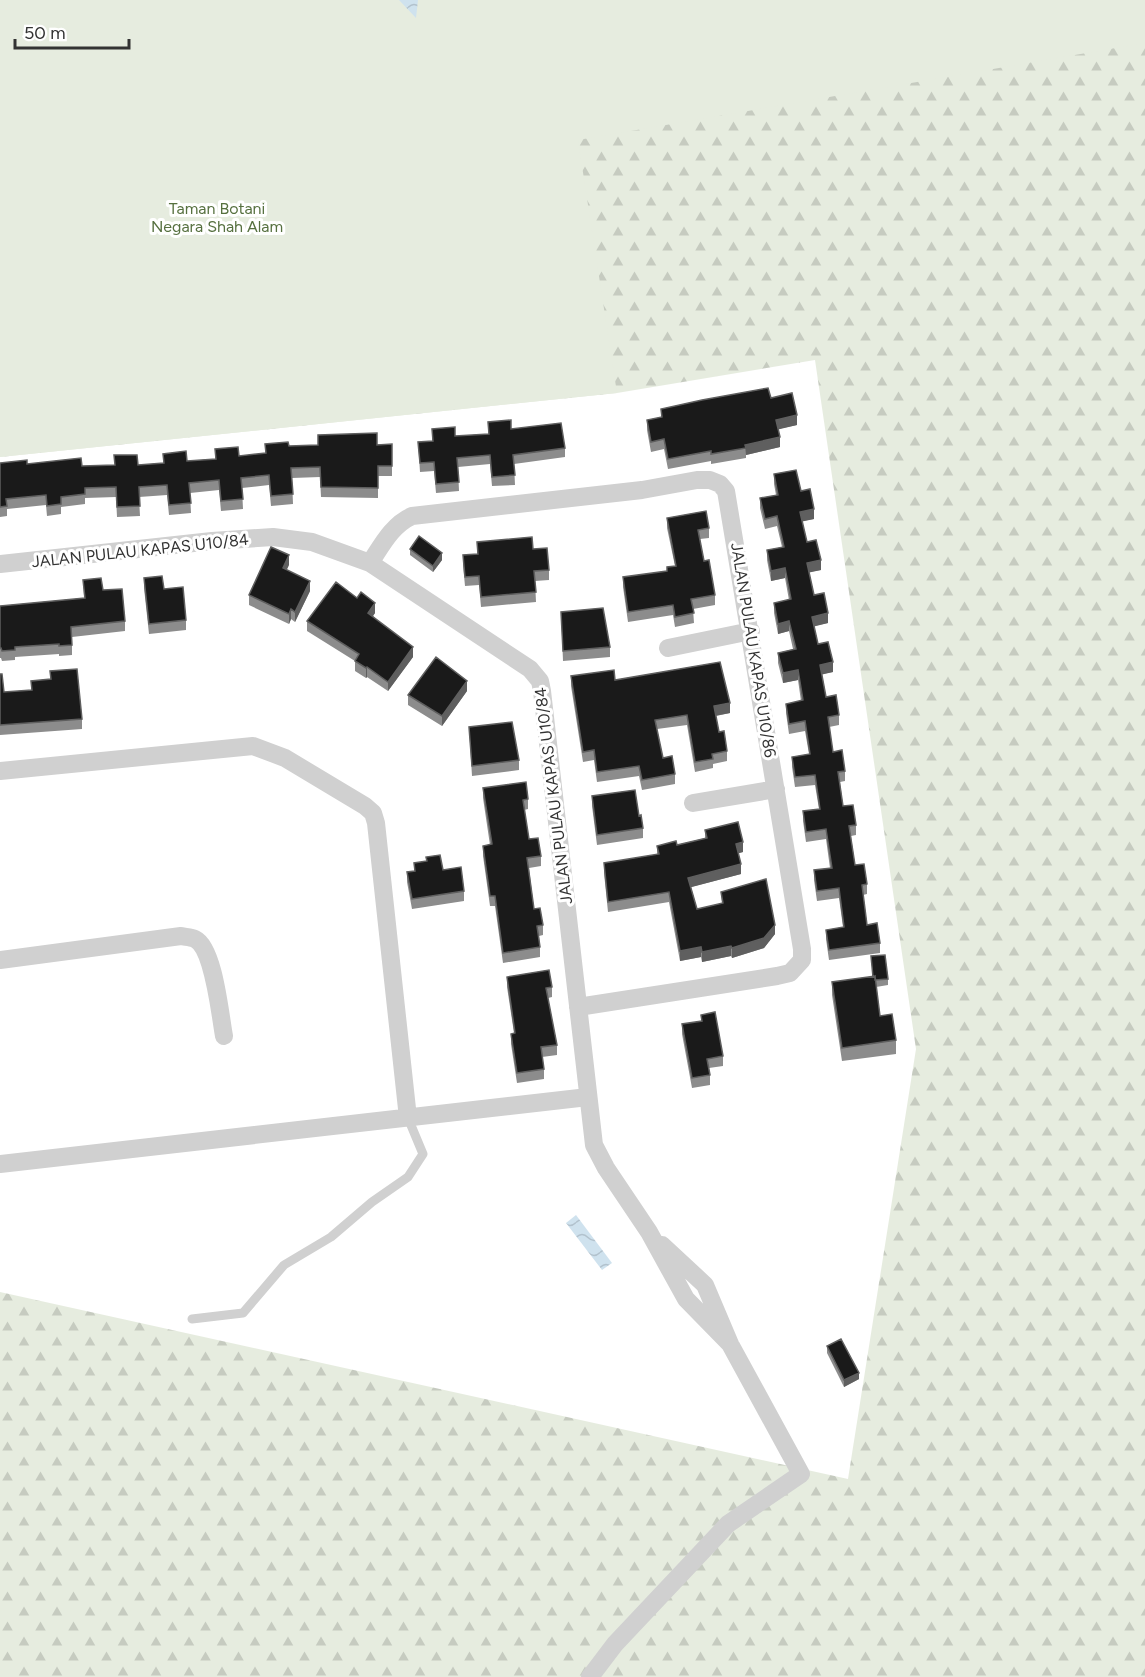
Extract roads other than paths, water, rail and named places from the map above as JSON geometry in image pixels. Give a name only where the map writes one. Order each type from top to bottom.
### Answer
[{"type":"street","name":"JALAN PULAU KAPAS U10/86","points":[[370,563],[392,531],[401,521],[412,516],[710,480],[720,484],[729,500],[802,960],[790,973],[578,1007]]},
{"type":"street","name":"JALAN PULAU KAPAS U10/84","points":[[0,564],[212,541],[273,537],[312,542],[370,563],[530,669],[540,681],[594,1145],[606,1168],[649,1232],[705,1285],[730,1344],[801,1474],[728,1524],[615,1644],[590,1677]]},
{"type":"street","points":[[668,648],[751,631]]},
{"type":"street","points":[[0,771],[253,746],[285,758],[365,806],[373,813],[376,823],[408,1118]]},
{"type":"street","points":[[693,803],[776,789]]},
{"type":"street","points":[[0,960],[181,936],[195,939],[204,948],[210,964],[224,1036]]},
{"type":"street","points":[[0,1164],[588,1097]]},
{"type":"lane","points":[[192,1319],[243,1313],[284,1265],[331,1237],[372,1202],[408,1177],[423,1154],[408,1118]]},
{"type":"water","points":[[399,0],[418,0],[416,18]]},
{"type":"water","points":[[576,1215],[612,1263],[602,1270],[566,1223]]},
{"type":"park label","name":"Taman Botani Negara Shah Alam","points":[[217,217]]}]
